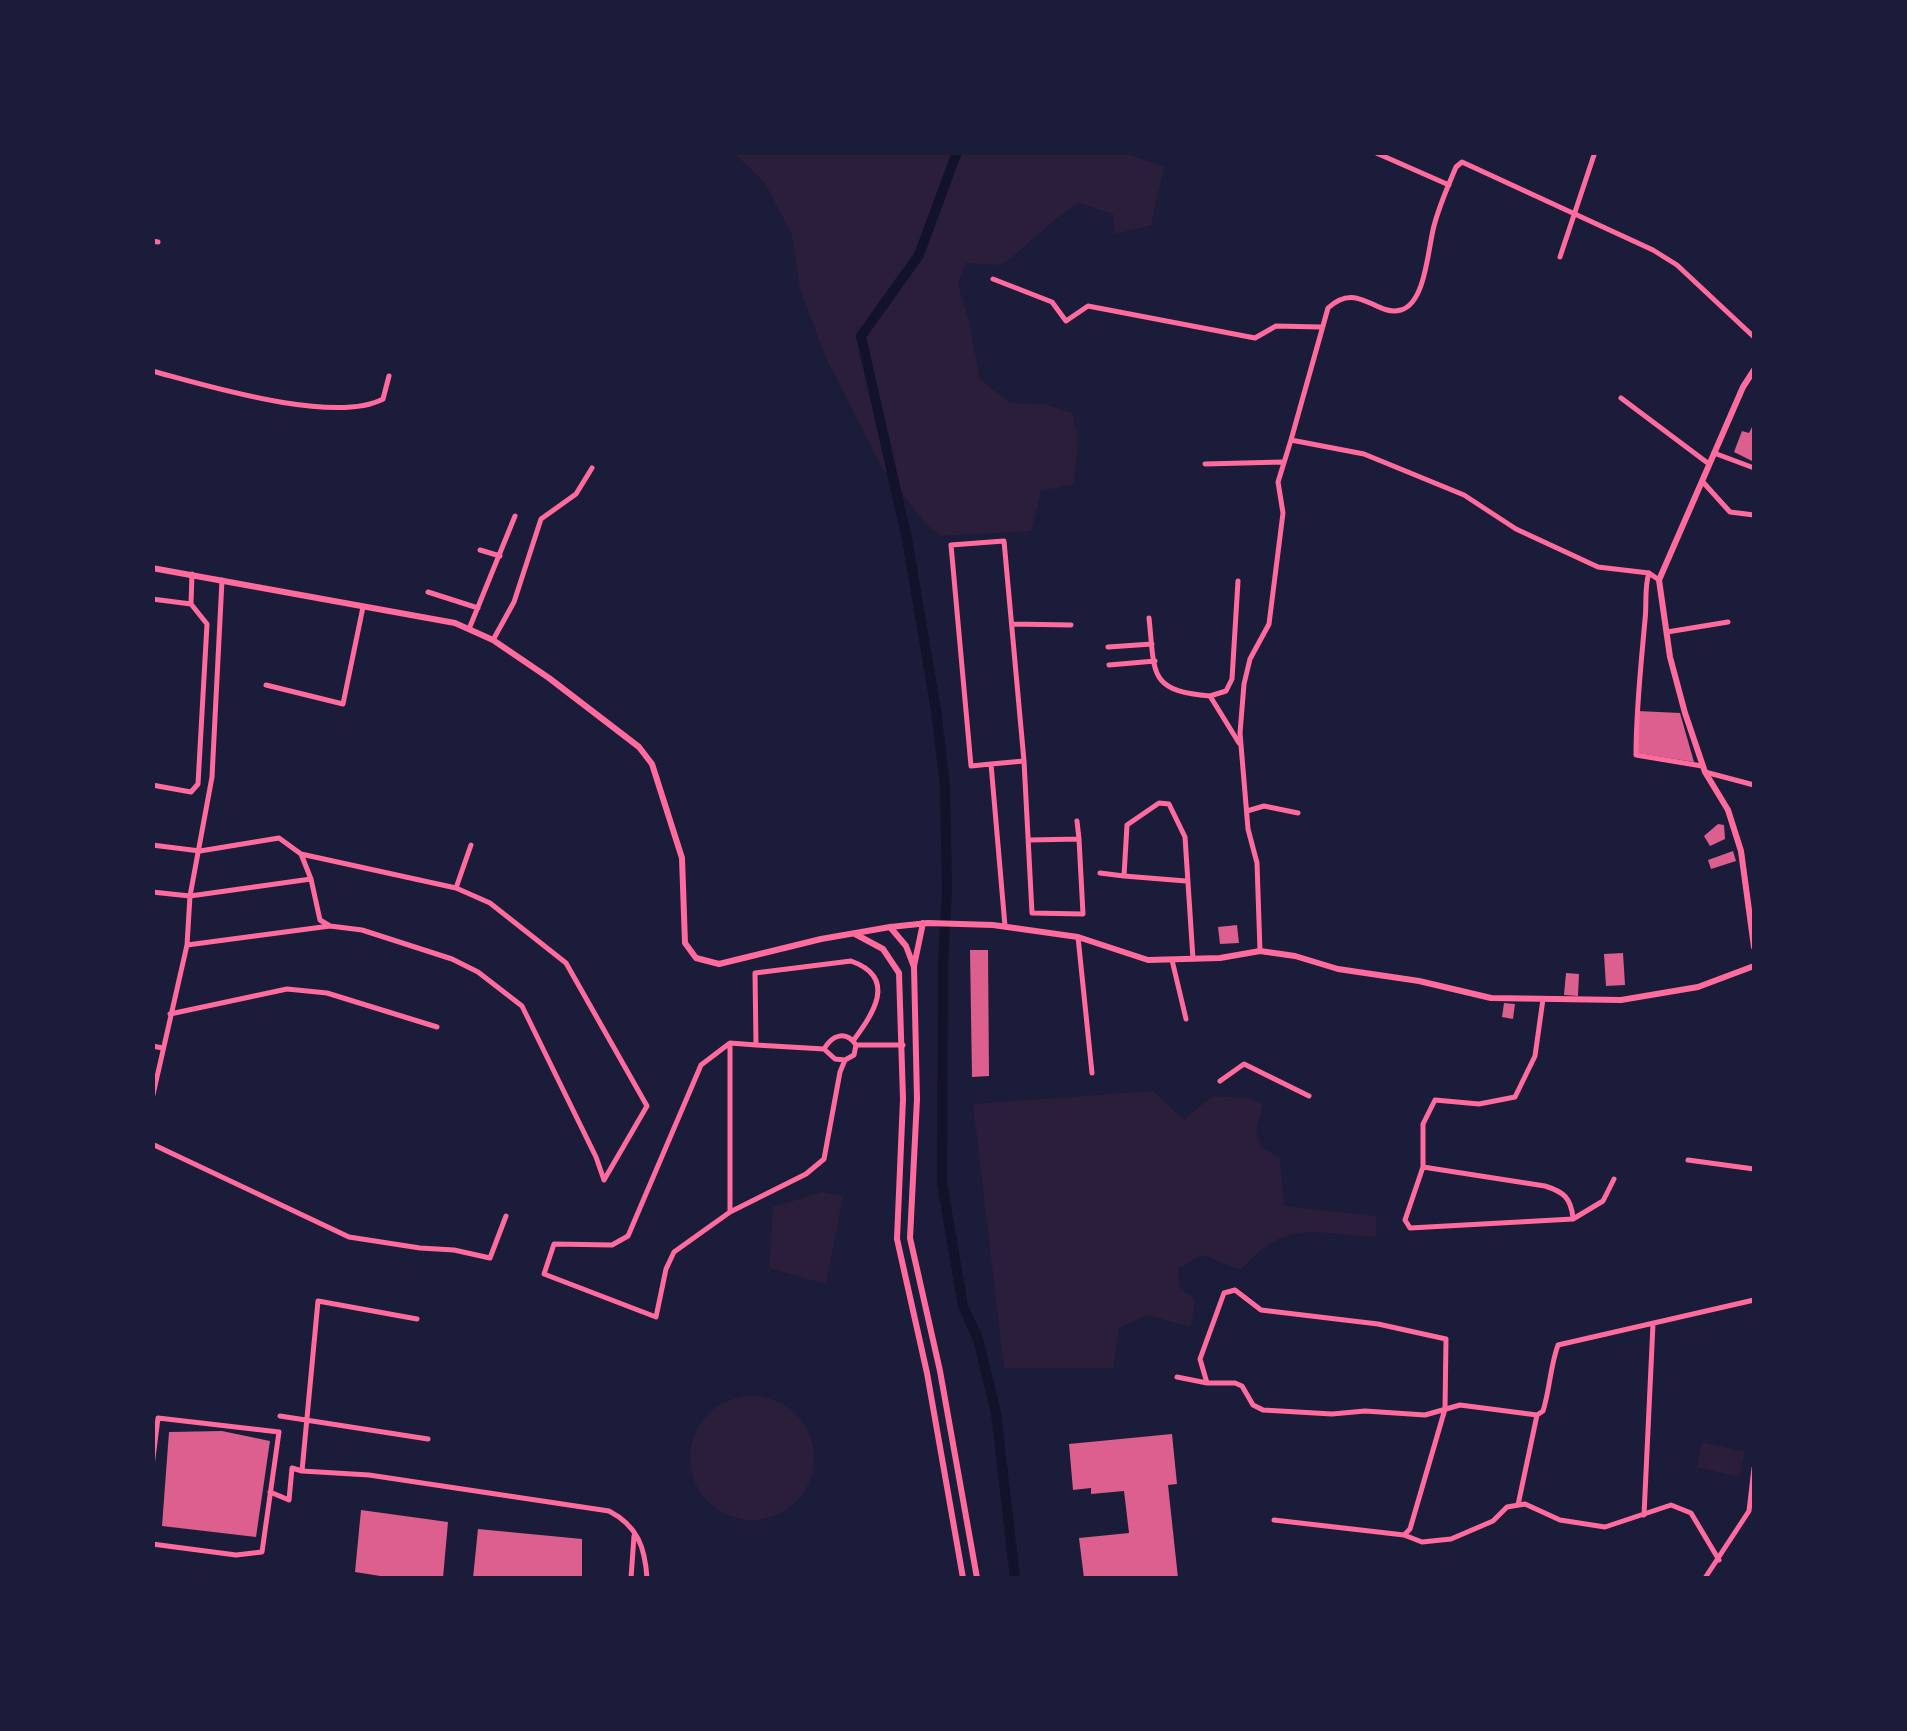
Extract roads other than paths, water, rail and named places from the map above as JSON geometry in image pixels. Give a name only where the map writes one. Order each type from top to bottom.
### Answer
[{"type":"main road","points":[[1754,370],[1743,386],[1659,580],[1684,713],[1704,769],[1728,810],[1741,851],[1754,947]]},
{"type":"main road","points":[[152,568],[468,628],[492,640],[600,716],[639,747],[652,764],[679,846],[685,943],[696,958],[719,964],[890,927],[958,923],[1078,938],[1148,960],[1260,951],[1491,998],[1621,1000],[1698,988],[1754,966]]},
{"type":"main road","points":[[926,923],[914,967],[912,1255],[940,1370],[977,1578]]},
{"type":"main road","points":[[890,927],[906,946],[914,967]]},
{"type":"main road","points":[[854,934],[883,948],[899,973],[904,1046],[896,1227],[899,1258],[927,1373],[964,1578]]},
{"type":"main road","points":[[900,1146],[914,1148]]},
{"type":"street","points":[[1374,152],[1449,185]]},
{"type":"street","points":[[1560,257],[1595,152]]},
{"type":"street","points":[[1260,951],[1257,862],[1240,746],[1244,684],[1250,660],[1269,624],[1282,531],[1283,506],[1278,482],[1282,462],[1328,308],[1336,300],[1352,297],[1395,312],[1406,309],[1416,298],[1434,224],[1462,162],[1653,250],[1677,265],[1754,338]]},
{"type":"street","points":[[993,279],[1052,302],[1066,321],[1088,306],[1255,338],[1276,326],[1320,327]]},
{"type":"street","points":[[152,371],[273,401],[358,406],[383,398],[389,376]]},
{"type":"street","points":[[1621,398],[1710,464]]},
{"type":"street","points":[[1290,440],[1364,454],[1476,501],[1516,529],[1598,567],[1649,573],[1659,580]]},
{"type":"street","points":[[1714,453],[1754,468]]},
{"type":"street","points":[[1205,464],[1282,462]]},
{"type":"street","points":[[492,640],[514,602],[541,519],[576,494],[592,468]]},
{"type":"street","points":[[1702,481],[1730,512],[1754,516]]},
{"type":"street","points":[[468,628],[515,516]]},
{"type":"street","points":[[1024,761],[971,766],[951,546],[1004,541],[1024,761],[1032,913],[1083,914],[1078,821]]},
{"type":"street","points":[[480,550],[500,556]]},
{"type":"street","points":[[1649,573],[1645,586],[1636,755],[1704,769],[1754,785]]},
{"type":"street","points":[[152,785],[192,792],[198,784],[206,624],[192,604],[192,574]]},
{"type":"street","points":[[152,1099],[186,945],[190,896],[212,777],[222,580]]},
{"type":"street","points":[[1149,618],[1163,686],[1181,694],[1210,696],[1226,691],[1232,679],[1238,580]]},
{"type":"street","points":[[428,592],[478,608]]},
{"type":"street","points":[[152,598],[192,604]]},
{"type":"street","points":[[266,685],[342,704],[364,607]]},
{"type":"street","points":[[1667,632],[1728,622]]},
{"type":"street","points":[[1012,624],[1071,625]]},
{"type":"street","points":[[1108,647],[1152,644]]},
{"type":"street","points":[[1109,665],[1155,660]]},
{"type":"street","points":[[1210,696],[1240,746]]},
{"type":"street","points":[[991,764],[1005,926]]},
{"type":"street","points":[[1124,876],[1127,826],[1159,803],[1169,804],[1185,837],[1193,959]]},
{"type":"street","points":[[1247,812],[1264,806],[1298,814]]},
{"type":"street","points":[[152,845],[200,851],[279,838],[301,854],[456,888],[490,903],[566,963],[647,1106],[604,1180],[522,1006],[478,972],[362,930],[330,926],[186,945]]},
{"type":"street","points":[[1029,840],[1079,838]]},
{"type":"street","points":[[456,888],[471,845]]},
{"type":"street","points":[[301,854],[320,920],[330,926]]},
{"type":"street","points":[[1100,873],[1186,881]]},
{"type":"street","points":[[152,892],[190,896],[311,879]]},
{"type":"street","points":[[1078,938],[1092,1073]]},
{"type":"street","points":[[1172,960],[1186,1019]]},
{"type":"street","points":[[756,1045],[755,974],[851,961],[862,965],[871,975],[879,991],[874,1014],[855,1043],[854,1055],[846,1060],[835,1059],[824,1049],[730,1044],[701,1065],[628,1236],[612,1245],[554,1244],[544,1274],[656,1318],[666,1269],[674,1252],[730,1212],[806,1174],[824,1159],[834,1096],[846,1060]]},
{"type":"street","points":[[170,1014],[288,989],[327,993],[437,1027]]},
{"type":"street","points":[[1543,999],[1535,1056],[1516,1097],[1479,1104],[1435,1100],[1422,1124],[1423,1167],[1404,1220],[1408,1227],[1573,1220],[1604,1202],[1614,1179]]},
{"type":"street","points":[[824,1049],[829,1039],[837,1036],[855,1043],[904,1046]]},
{"type":"street","points":[[730,1044],[730,1212]]},
{"type":"street","points":[[152,1046],[162,1048]]},
{"type":"street","points":[[1220,1081],[1244,1064],[1309,1096]]},
{"type":"street","points":[[152,1144],[349,1236],[490,1258],[506,1216]]},
{"type":"street","points":[[1688,1160],[1754,1169]]},
{"type":"street","points":[[1423,1167],[1526,1182],[1562,1192],[1572,1202],[1573,1220]]},
{"type":"street","points":[[1207,1384],[1200,1359],[1224,1293],[1235,1290],[1261,1310],[1378,1324],[1446,1339],[1445,1409],[1410,1529],[1404,1535]]},
{"type":"street","points":[[1177,1376],[1207,1384],[1242,1386],[1252,1405],[1263,1410],[1332,1414],[1366,1410],[1424,1415],[1460,1404],[1538,1415],[1544,1411],[1558,1345],[1754,1300]]},
{"type":"street","points":[[302,1470],[318,1301],[417,1319]]},
{"type":"street","points":[[1644,1515],[1653,1324]]},
{"type":"street","points":[[1518,1506],[1538,1415]]},
{"type":"street","points":[[280,1416],[428,1440]]},
{"type":"street","points":[[152,1466],[158,1418],[279,1432],[262,1552],[236,1555],[152,1544]]},
{"type":"street","points":[[270,1492],[289,1500],[292,1468],[369,1475],[609,1511],[623,1518],[635,1532],[644,1550],[646,1578]]},
{"type":"street","points":[[1704,1578],[1750,1510],[1754,1468]]},
{"type":"street","points":[[1274,1520],[1404,1535],[1422,1542],[1451,1539],[1493,1521],[1507,1507],[1525,1504],[1560,1520],[1606,1527],[1670,1505],[1691,1513],[1719,1560]]},
{"type":"street","points":[[631,1578],[635,1532]]},
{"type":"waterway","points":[[957,152],[919,255],[861,336],[907,539],[936,710],[945,785],[947,892],[942,1183],[963,1306],[978,1339],[996,1413],[1015,1578]]}]
